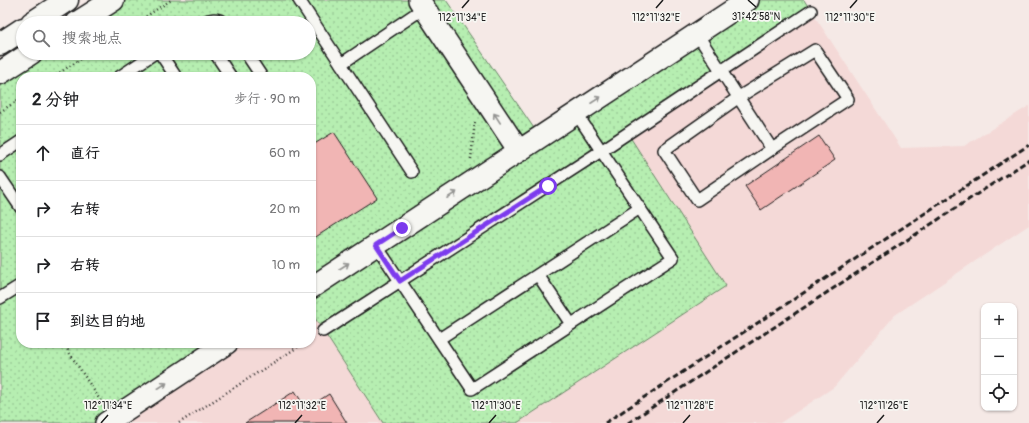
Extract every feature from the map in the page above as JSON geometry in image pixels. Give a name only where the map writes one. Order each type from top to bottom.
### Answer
[{"type":"main road","points":[[43,16],[67,0]]},
{"type":"main road","points":[[88,16],[113,0]]},
{"type":"main road","points":[[0,44],[16,34]]},
{"type":"main road","points":[[0,73],[20,60]]},
{"type":"street","points":[[316,285],[748,0]]},
{"type":"street","points":[[422,4],[519,151]]},
{"type":"street","points":[[109,421],[219,348]]},
{"type":"lane","points":[[298,0],[309,16]]},
{"type":"lane","points":[[341,64],[422,4]]},
{"type":"lane","points":[[323,331],[601,151],[811,11]]},
{"type":"lane","points":[[316,27],[412,172]]},
{"type":"lane","points":[[697,34],[772,150]]},
{"type":"lane","points":[[815,50],[848,99],[772,150],[697,200],[664,150],[739,97],[815,50]]},
{"type":"lane","points":[[126,72],[144,60]]},
{"type":"lane","points":[[165,60],[173,72]]},
{"type":"lane","points":[[220,60],[228,72]]},
{"type":"lane","points":[[251,60],[259,72]]},
{"type":"lane","points":[[376,245],[472,389],[673,258],[576,113]]},
{"type":"lane","points":[[0,155],[16,144]]},
{"type":"lane","points":[[0,177],[16,201]]},
{"type":"lane","points":[[439,339],[640,208]]},
{"type":"lane","points":[[538,275],[571,324]]},
{"type":"lane","points":[[0,298],[16,287]]},
{"type":"path","points":[[147,16],[171,0]]},
{"type":"path","points":[[61,72],[79,60]]},
{"type":"path","points":[[0,112],[16,101]]},
{"type":"path","points":[[470,164],[475,116]]},
{"type":"path","points":[[66,348],[109,421]]},
{"type":"path","points":[[179,423],[296,348]]},
{"type":"shaded area","points":[[804,0],[901,148],[964,146],[1029,106],[1029,225],[895,315],[834,387],[780,423],[106,423],[219,348],[316,348],[316,285]]},
{"type":"green space","points":[[125,0],[446,0],[540,137],[748,0],[804,0],[811,11],[628,134],[726,286],[517,423],[383,423],[316,320],[316,72],[16,72],[16,348],[219,348],[106,423],[0,423],[0,80],[31,60],[316,60],[316,16],[100,16]]},
{"type":"building","points":[[334,132],[377,198],[316,237],[316,143]]},
{"type":"building","points":[[819,136],[835,160],[761,210],[745,186]]},
{"type":"building","points":[[295,391],[306,409],[329,394],[347,423],[245,423]]},
{"type":"railway","points":[[605,423],[1029,145]]},
{"type":"railway","points":[[628,423],[1029,160]]},
{"type":"route","points":[[402,228],[376,245],[400,281],[548,186]]}]
